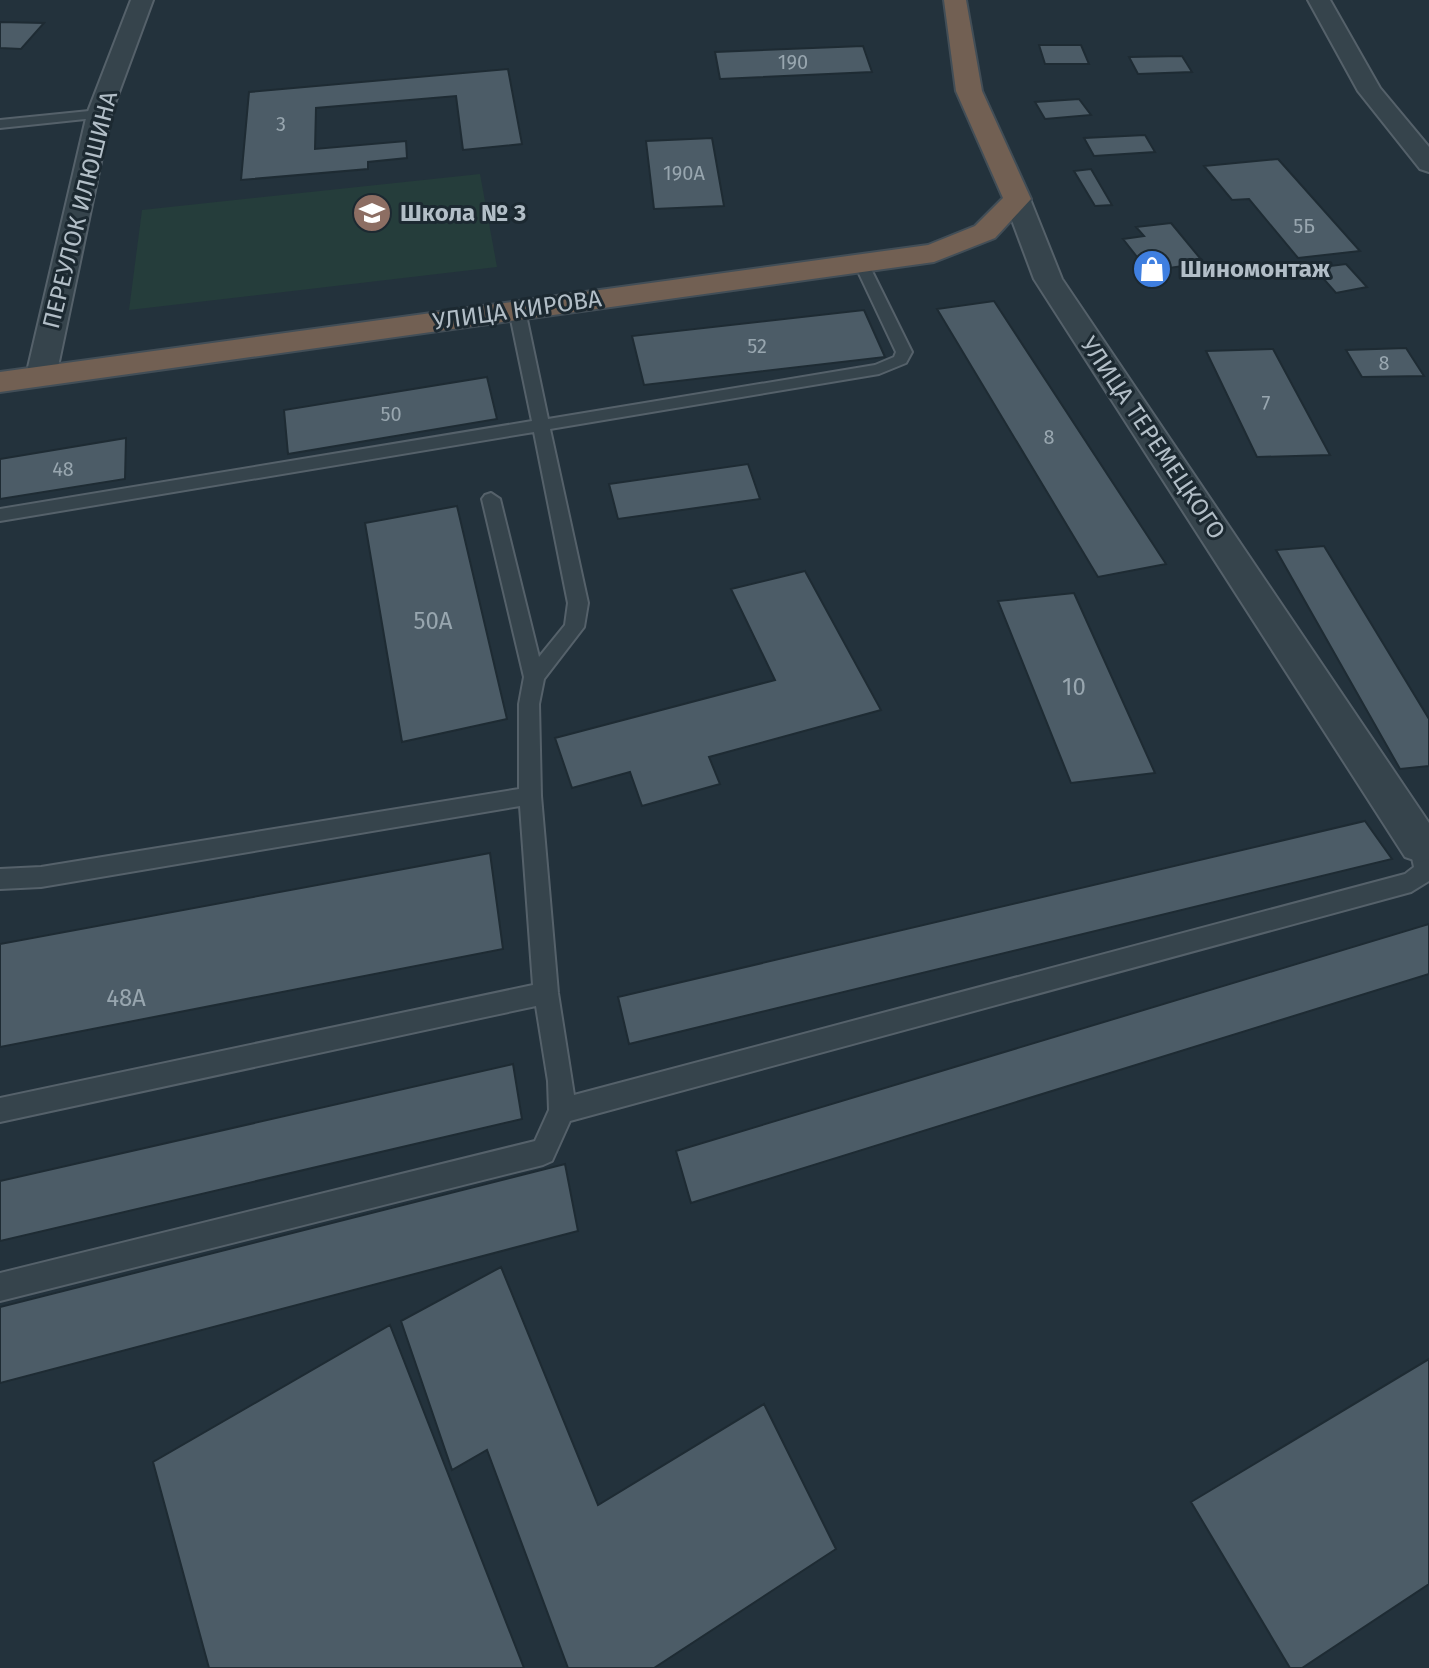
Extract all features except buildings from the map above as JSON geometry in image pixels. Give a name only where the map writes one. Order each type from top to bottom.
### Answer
[{"type":"highway","name":"УЛИЦА ТЕРЕМЕЦКОГО","points":[[955,0],[969,91],[1017,199]]},
{"type":"highway","name":"УЛИЦА КИРОВА","points":[[0,382],[934,253],[985,232],[1017,199]]},
{"type":"street","name":"ПЕРЕУЛОК ИЛЮШИНА","points":[[41,376],[99,114],[142,0]]},
{"type":"street","points":[[1319,0],[1370,91],[1429,164]]},
{"type":"street","name":"УЛИЦА ТЕРЕМЕЦКОГО","points":[[1017,199],[1048,279],[1420,844]]},
{"type":"lane","points":[[0,124],[99,114]]},
{"type":"lane","points":[[0,515],[879,369],[900,360],[904,352],[861,263]]},
{"type":"lane","points":[[517,310],[578,603],[574,627],[534,677]]},
{"type":"lane","points":[[0,1287],[543,1152],[562,1111],[561,1081],[546,993],[530,796],[529,704],[534,677],[491,499]]},
{"type":"lane","points":[[0,879],[41,877],[530,796]]},
{"type":"lane","points":[[562,1111],[1411,882],[1426,871],[1420,844]]},
{"type":"lane","points":[[0,1110],[546,993]]},
{"type":"green space","points":[[480,174],[497,267],[129,310],[142,210]]},
{"type":"place","name":"Школа № 3","points":[[372,213]]},
{"type":"place","name":"Шиномонтаж","points":[[1152,269]]}]
